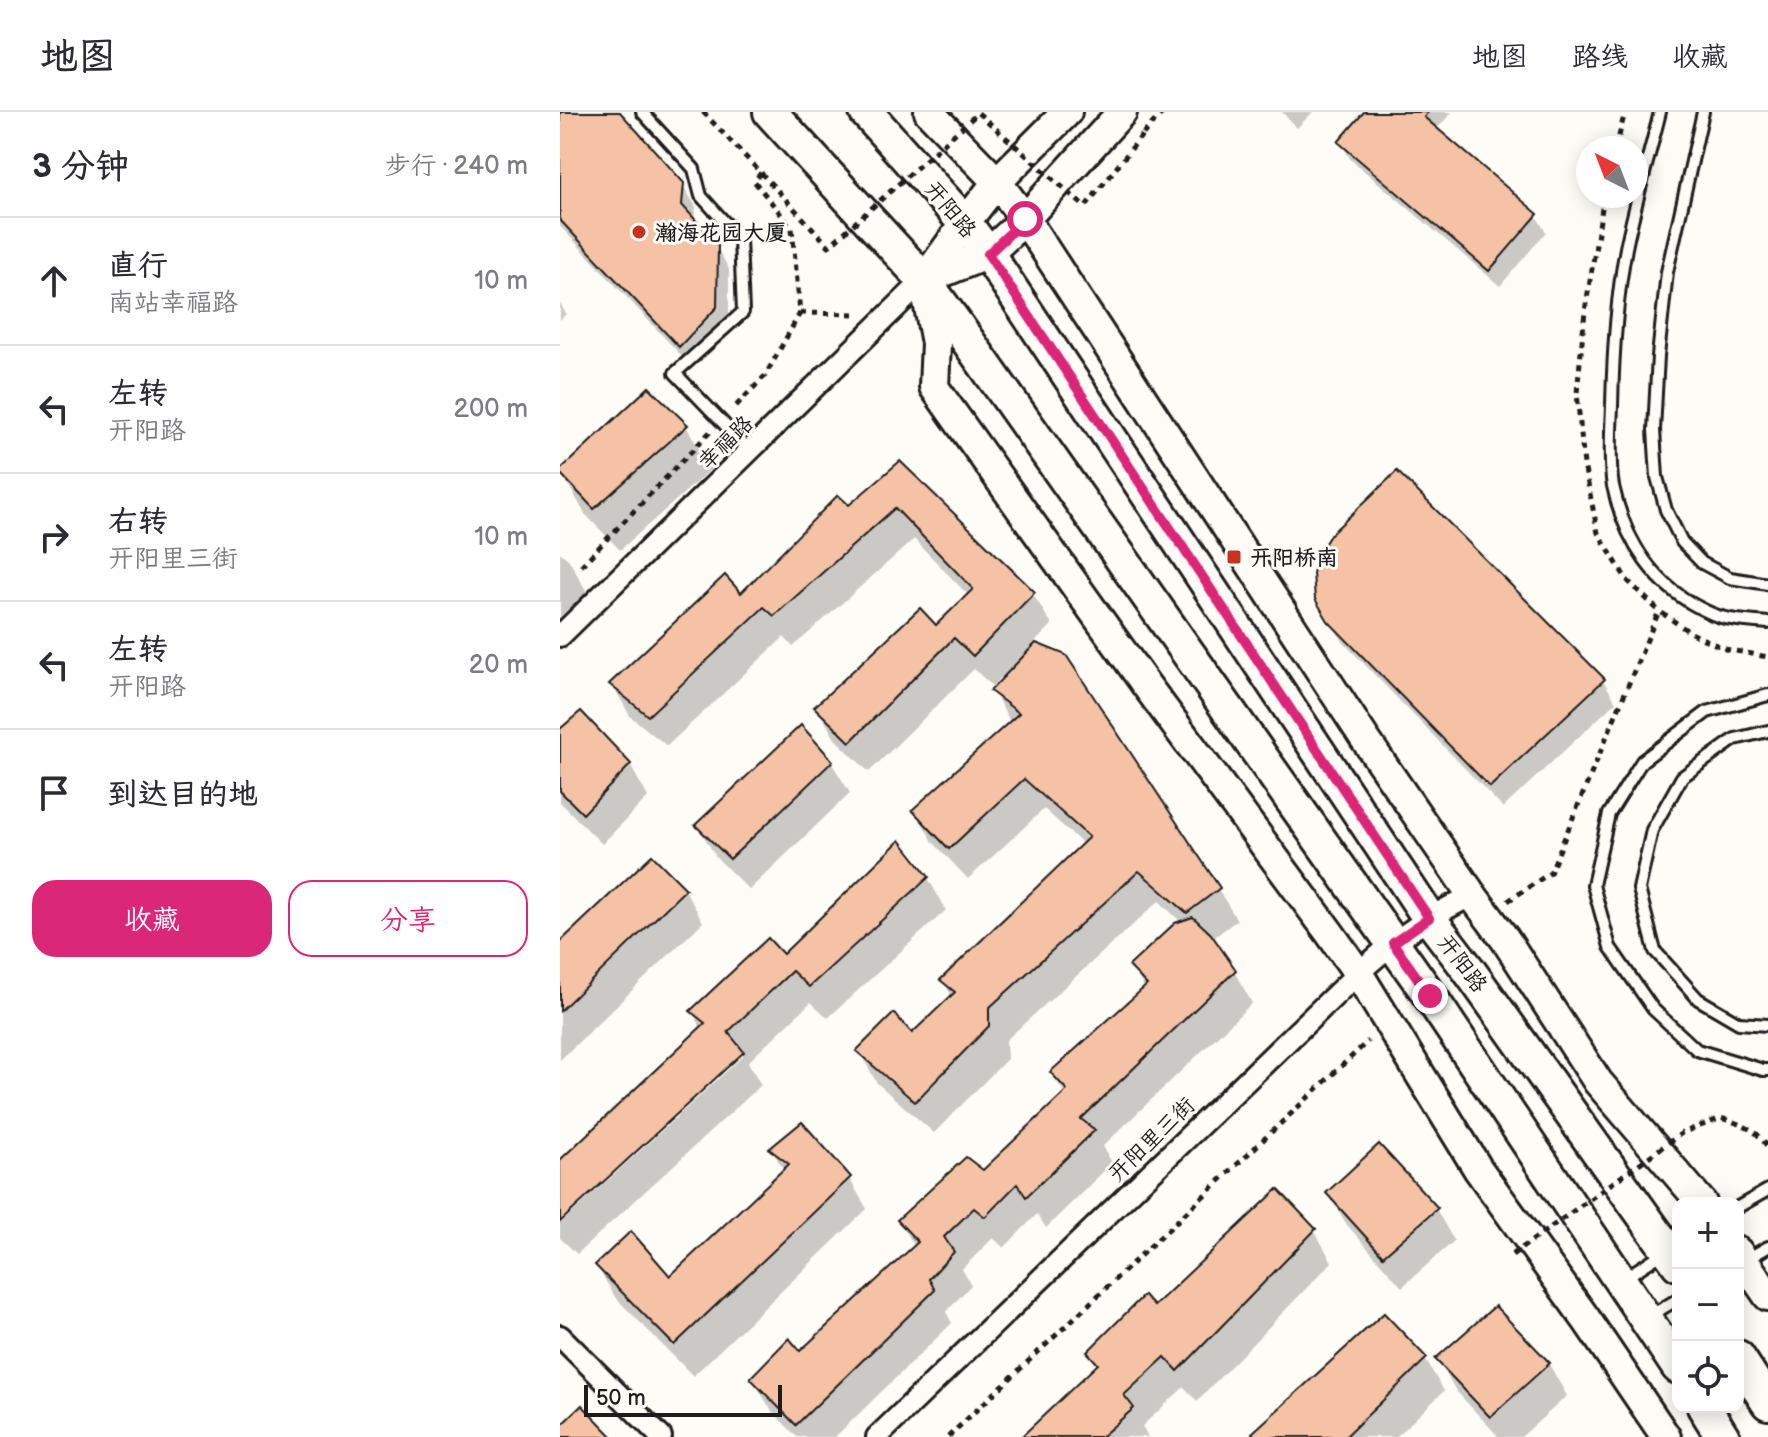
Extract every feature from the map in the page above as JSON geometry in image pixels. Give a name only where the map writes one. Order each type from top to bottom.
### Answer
[{"type":"main road","name":"开阳路","points":[[770,112],[924,280],[1430,996],[1672,1358]]},
{"type":"main road","name":"开阳路","points":[[866,112],[965,223],[988,254],[1429,918],[1672,1248]]},
{"type":"main road","points":[[1744,1366],[1768,1403]]},
{"type":"main road","points":[[1708,1413],[1723,1437]]},
{"type":"street","name":"开阳路","points":[[929,112],[997,182],[1025,219],[1365,739],[1505,939],[1598,1082],[1697,1197]]},
{"type":"street","points":[[1067,112],[997,182],[924,280],[936,343],[934,387],[1146,685],[1358,973],[1478,1169],[1666,1437]]},
{"type":"street","points":[[924,280],[988,254],[1025,219],[1122,112]]},
{"type":"street","name":"幸福路","points":[[560,636],[924,280]]},
{"type":"street","name":"开阳里三街","points":[[877,1437],[1358,973],[1429,918],[1472,895]]},
{"type":"street","points":[[1747,1256],[1768,1296]]},
{"type":"street","points":[[560,1336],[661,1437]]},
{"type":"lane","points":[[642,112],[694,169],[701,196],[740,239],[743,312],[675,373],[750,451]]},
{"type":"lane","points":[[1660,112],[1626,248],[1614,338],[1611,423],[1613,484],[1626,527],[1641,557],[1661,581],[1685,601],[1712,614],[1768,623]]},
{"type":"lane","points":[[1703,112],[1667,272],[1655,415],[1657,477],[1666,510],[1682,542],[1702,563],[1730,578],[1768,584]]},
{"type":"lane","points":[[1768,695],[1707,712],[1642,761],[1609,814],[1593,885],[1610,947],[1653,1009],[1697,1050],[1768,1070]]},
{"type":"lane","points":[[1768,731],[1735,739],[1682,777],[1652,830],[1639,889],[1655,951],[1698,999],[1739,1023],[1768,1025]]},
{"type":"lane","points":[[1744,1204],[1768,1190]]},
{"type":"lane","points":[[1621,1280],[1672,1254]]},
{"type":"lane","points":[[1647,1318],[1672,1303]]},
{"type":"path","points":[[761,173],[829,246],[977,112],[1085,207],[1163,112]]},
{"type":"path","points":[[1619,136],[1625,112]]},
{"type":"path","points":[[800,313],[870,314]]},
{"type":"path","points":[[1501,906],[1550,873],[1659,611],[1691,633],[1725,649],[1768,657]]},
{"type":"path","points":[[948,1437],[1370,1039],[1377,1050]]},
{"type":"path","points":[[1512,1255],[1682,1133],[1721,1118],[1746,1126],[1763,1139],[1768,1148]]},
{"type":"building","name":"瀚海花园大厦","points":[[560,112],[620,112],[684,183],[682,205],[718,245],[717,307],[679,347],[560,220]]},
{"type":"building","points":[[1364,112],[1428,112],[1424,117],[1538,214],[1489,271],[1338,142]]},
{"type":"building","points":[[649,387],[688,425],[594,509],[560,470]]},
{"type":"building","points":[[900,461],[1035,592],[973,656],[954,638],[850,742],[814,707],[920,608],[936,625],[973,589],[895,508],[774,616],[764,607],[648,716],[609,684],[725,575],[741,593],[838,495],[849,505]]},
{"type":"building","points":[[1397,471],[1605,679],[1490,787],[1328,621],[1315,599],[1313,573],[1319,553],[1330,535]]},
{"type":"building","points":[[1036,643],[1066,655],[1220,888],[1187,913],[1139,871],[989,1008],[989,1026],[915,1102],[856,1051],[894,1013],[912,1033],[955,992],[940,980],[1089,837],[1024,779],[949,849],[912,810],[1019,713],[990,691]]},
{"type":"building","points":[[581,711],[631,764],[583,814],[560,791],[560,729]]},
{"type":"building","points":[[801,725],[833,761],[730,859],[695,825]]},
{"type":"building","points":[[900,840],[929,877],[809,987],[792,971],[728,1032],[744,1052],[560,1222],[560,1160],[705,1023],[690,1011],[768,938],[783,954]]},
{"type":"building","points":[[652,855],[686,889],[560,1011],[560,942]]},
{"type":"building","points":[[1193,917],[1211,934],[1236,970],[1081,1119],[1095,1130],[1026,1197],[1017,1184],[985,1217],[974,1208],[944,1237],[954,1252],[929,1279],[935,1290],[796,1425],[750,1378],[789,1338],[800,1351],[918,1242],[897,1220],[966,1157],[983,1170],[1067,1090],[1050,1072],[1147,985],[1129,966],[1175,923]]},
{"type":"building","points":[[802,1122],[851,1177],[674,1345],[595,1265],[631,1231],[670,1276],[789,1164],[769,1149]]},
{"type":"building","points":[[1379,1144],[1438,1208],[1383,1256],[1326,1193]]},
{"type":"building","points":[[1278,1189],[1316,1229],[1178,1371],[1165,1357],[1124,1395],[1134,1408],[1101,1437],[1021,1437],[1098,1364],[1087,1352],[1144,1295],[1154,1306]]},
{"type":"building","points":[[1495,1306],[1550,1363],[1490,1417],[1435,1359]]},
{"type":"building","points":[[1384,1313],[1427,1358],[1345,1437],[1256,1437],[1252,1433]]},
{"type":"building","points":[[582,1405],[613,1437],[560,1437],[560,1426]]},
{"type":"place","name":"瀚海花园大厦","points":[[639,232]]},
{"type":"place","name":"开阳桥南","points":[[1234,557]]},
{"type":"route","points":[[1025,219],[988,254],[1429,918],[1393,943],[1430,996]]}]
